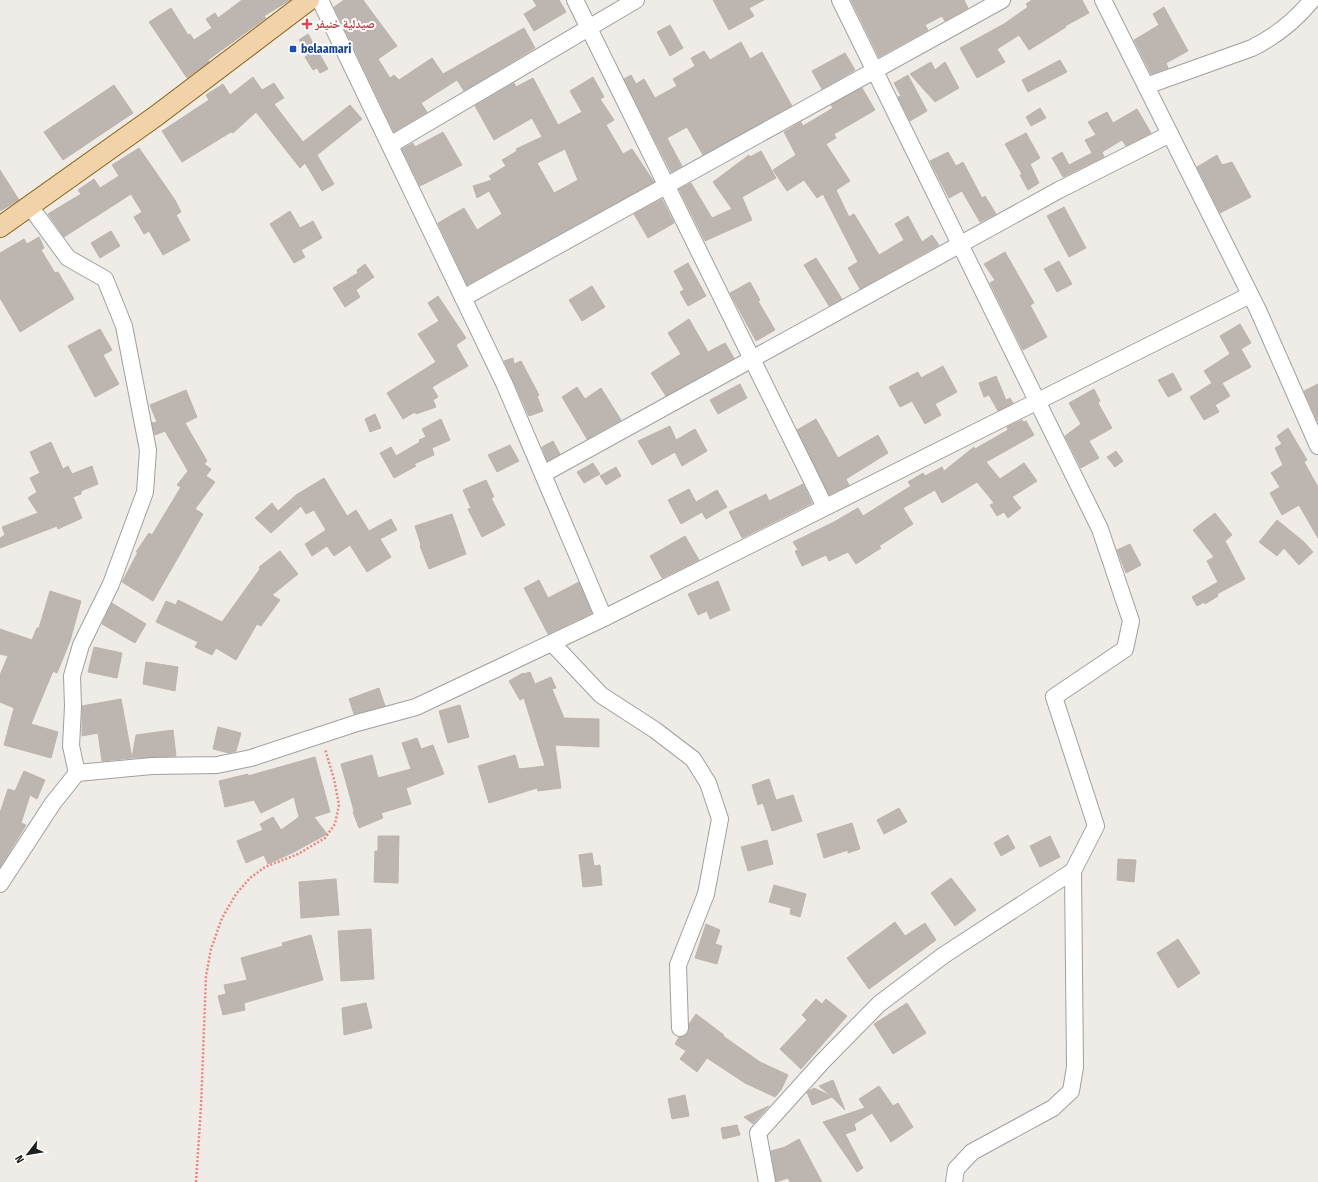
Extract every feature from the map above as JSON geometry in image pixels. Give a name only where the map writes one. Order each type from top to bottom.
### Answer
[{"type":"main road","points":[[0,227],[156,116],[310,0]]},
{"type":"street","points":[[320,0],[504,384],[604,618]]},
{"type":"street","points":[[575,0],[825,507]]},
{"type":"street","points":[[390,145],[636,0]]},
{"type":"street","points":[[840,0],[1100,529],[1132,622],[1125,650],[1054,697],[1096,826],[1073,871],[1075,1067],[1070,1091],[1053,1108],[972,1152],[956,1169],[954,1182]]},
{"type":"street","points":[[463,298],[1002,0]]},
{"type":"street","points":[[1103,0],[1250,295],[1318,446]]},
{"type":"street","points":[[1146,86],[1261,43],[1292,22],[1312,0]]},
{"type":"street","points":[[542,474],[1059,190],[1170,134]]},
{"type":"street","points":[[28,206],[68,258],[105,278],[124,326],[148,450],[145,492],[111,584],[81,645],[72,676],[73,706],[70,746],[77,773]]},
{"type":"street","points":[[0,884],[53,803],[77,773],[152,766],[217,765],[251,758],[321,735],[416,707],[604,618],[1250,295]]},
{"type":"street","points":[[552,643],[601,696],[655,730],[694,759],[708,783],[718,812],[720,819],[706,894],[678,965],[680,1028]]},
{"type":"street","points":[[767,1182],[758,1134],[823,1061],[873,1010],[944,955],[1073,871]]},
{"type":"path","points":[[196,1182],[201,1107],[206,976],[211,949],[222,918],[236,894],[250,878],[265,867],[298,854],[325,838],[335,824],[339,805],[334,780],[321,735]]},
{"type":"building","points":[[242,0],[290,0],[264,16],[266,18],[208,60],[209,62],[187,78],[149,22],[171,8],[188,35],[190,34],[194,40],[212,28],[206,19],[215,13],[218,18]]},
{"type":"building","points":[[344,0],[363,0],[397,46],[378,59],[390,78],[394,75],[399,80],[432,58],[443,74],[524,28],[535,48],[464,91],[457,80],[421,103],[427,112],[394,132],[334,7]]},
{"type":"building","points":[[533,0],[559,0],[566,12],[534,31],[524,14],[537,6]]},
{"type":"building","points":[[713,0],[764,0],[749,8],[754,16],[729,30]]},
{"type":"building","points":[[851,0],[964,0],[968,8],[945,21],[942,16],[925,25],[928,30],[879,57]]},
{"type":"building","points":[[1032,0],[1082,0],[1089,13],[1065,26],[1066,27],[1029,50],[1019,35],[997,49],[1005,62],[977,78],[960,48],[1004,24],[1028,7],[1026,4]]},
{"type":"building","points":[[1164,7],[1188,51],[1166,63],[1168,68],[1151,74],[1134,40],[1159,25],[1153,14]]},
{"type":"building","points":[[670,25],[683,48],[670,56],[657,32]]},
{"type":"building","points":[[308,34],[328,69],[320,73],[317,68],[313,70],[305,57],[308,55],[299,40]]},
{"type":"building","points":[[741,42],[750,59],[762,52],[792,106],[703,155],[687,127],[667,138],[682,166],[671,172],[624,79],[631,75],[636,84],[644,79],[655,98],[677,86],[673,79],[695,66],[691,58],[704,51],[710,60]]},
{"type":"building","points":[[845,53],[855,70],[822,89],[812,71]]},
{"type":"building","points":[[1060,60],[1067,72],[1028,92],[1022,80]]},
{"type":"building","points":[[931,62],[935,70],[945,62],[959,88],[935,102],[910,74]]},
{"type":"building","points":[[908,75],[927,111],[910,121],[898,97],[901,96],[894,83]]},
{"type":"building","points":[[253,77],[262,90],[274,83],[284,98],[274,104],[303,142],[350,105],[362,119],[317,155],[334,184],[322,191],[305,163],[300,168],[256,112],[233,133],[231,132],[182,162],[162,131],[209,100],[206,95],[223,84],[230,95]]},
{"type":"building","points":[[593,77],[604,97],[600,99],[614,120],[606,125],[623,154],[632,149],[654,182],[467,285],[438,223],[464,208],[477,230],[502,214],[489,191],[477,198],[473,186],[492,180],[489,176],[506,166],[502,160],[517,151],[516,149],[542,137],[532,118],[494,140],[475,106],[514,83],[516,87],[533,78],[558,125],[582,112],[570,91]],"holes":[[[565,149],[578,180],[554,193],[537,163]]]},
{"type":"building","points":[[114,85],[133,113],[63,160],[44,132]]},
{"type":"building","points":[[862,88],[875,110],[834,134],[836,138],[826,144],[850,181],[836,190],[849,217],[854,214],[879,255],[904,240],[895,224],[908,216],[922,242],[932,235],[939,245],[860,289],[848,268],[858,262],[823,194],[817,198],[804,180],[787,191],[773,170],[796,155],[784,132],[801,122],[803,126],[833,108],[831,105]]},
{"type":"building","points":[[1040,108],[1046,118],[1031,126],[1026,117]]},
{"type":"building","points":[[1137,109],[1151,133],[1126,146],[1122,140],[1102,152],[1104,157],[1063,177],[1052,158],[1062,152],[1069,165],[1092,153],[1085,140],[1096,135],[1088,122],[1107,112],[1113,123]]},
{"type":"building","points":[[443,132],[462,165],[420,186],[402,149],[413,143],[415,147]]},
{"type":"building","points":[[1026,133],[1040,158],[1030,164],[1039,183],[1028,190],[1020,175],[1022,174],[1005,144]]},
{"type":"building","points":[[139,148],[175,200],[181,212],[176,215],[190,240],[163,255],[149,231],[144,234],[134,217],[142,212],[131,194],[64,237],[48,214],[81,194],[78,190],[94,179],[100,188],[119,176],[112,165]]},
{"type":"building","points":[[761,151],[776,178],[742,197],[752,220],[705,241],[679,189],[691,183],[712,218],[732,209],[713,182],[749,155],[750,157]]},
{"type":"building","points":[[948,152],[956,166],[963,162],[982,198],[985,196],[996,214],[980,222],[962,191],[949,198],[930,161]]},
{"type":"building","points":[[1217,155],[1222,165],[1232,162],[1251,197],[1220,213],[1197,167]]},
{"type":"building","points":[[0,170],[19,200],[0,211]]},
{"type":"building","points":[[662,199],[674,223],[648,238],[634,214]]},
{"type":"building","points":[[1064,207],[1086,248],[1069,257],[1047,216]]},
{"type":"building","points":[[290,211],[300,228],[313,221],[322,238],[301,250],[305,257],[294,263],[270,224]]},
{"type":"building","points":[[111,231],[120,246],[100,258],[91,243]]},
{"type":"building","points":[[39,237],[44,248],[41,250],[55,273],[58,272],[74,299],[20,332],[0,298],[0,253],[24,239],[27,244]]},
{"type":"building","points":[[1005,252],[1034,303],[1030,305],[1047,337],[1023,350],[990,283],[995,280],[984,264]]},
{"type":"building","points":[[816,258],[842,299],[829,306],[804,265]]},
{"type":"building","points":[[1059,261],[1072,284],[1057,292],[1044,269]]},
{"type":"building","points":[[688,263],[706,296],[688,306],[680,292],[684,290],[674,271]]},
{"type":"building","points":[[365,264],[374,277],[356,290],[360,297],[345,307],[333,288],[358,273],[357,270]]},
{"type":"building","points":[[750,282],[760,300],[758,301],[775,330],[756,341],[730,293]]},
{"type":"building","points":[[592,286],[605,307],[582,321],[569,300]]},
{"type":"building","points":[[438,296],[466,338],[456,345],[468,366],[432,387],[438,397],[433,400],[436,407],[416,414],[415,412],[403,419],[387,393],[436,362],[418,334],[439,321],[428,303]]},
{"type":"building","points":[[689,319],[708,352],[725,343],[734,358],[666,396],[651,373],[681,354],[668,333]]},
{"type":"building","points":[[1240,324],[1251,343],[1241,349],[1251,367],[1222,383],[1230,396],[1215,405],[1219,412],[1204,420],[1190,397],[1212,383],[1204,371],[1230,354],[1220,336]]},
{"type":"building","points":[[100,329],[112,350],[103,355],[119,384],[95,397],[68,346]]},
{"type":"building","points":[[513,358],[514,364],[521,361],[539,395],[537,396],[543,411],[529,416],[504,361]]},
{"type":"building","points":[[943,366],[957,392],[935,404],[941,415],[925,424],[912,401],[900,407],[889,387],[918,372],[921,378]]},
{"type":"building","points":[[1173,373],[1182,390],[1168,397],[1158,380]]},
{"type":"building","points":[[996,376],[1006,400],[1010,398],[1013,403],[998,411],[989,395],[984,397],[979,383]]},
{"type":"building","points":[[740,384],[747,398],[718,414],[710,400]]},
{"type":"building","points":[[1318,384],[1318,422],[1304,391]]},
{"type":"building","points":[[577,387],[585,399],[601,388],[621,420],[587,439],[562,397]]},
{"type":"building","points":[[1094,389],[1100,401],[1098,403],[1112,428],[1089,441],[1099,458],[1081,468],[1065,436],[1081,424],[1069,403]]},
{"type":"building","points":[[186,390],[197,417],[185,423],[207,461],[204,464],[211,469],[206,476],[215,482],[195,509],[203,514],[153,601],[122,582],[138,552],[136,552],[149,533],[152,535],[181,487],[177,485],[188,471],[165,431],[155,435],[152,423],[157,422],[150,405]]},
{"type":"building","points":[[375,414],[381,428],[370,432],[365,419]]},
{"type":"building","points":[[441,419],[450,440],[432,448],[434,455],[414,464],[416,466],[394,478],[380,453],[391,447],[396,456],[420,442],[419,440],[426,437],[422,429]]},
{"type":"building","points":[[816,419],[838,458],[878,435],[888,453],[846,479],[849,485],[829,495],[797,430]]},
{"type":"building","points":[[1022,420],[1024,422],[1026,421],[1034,435],[986,462],[1000,479],[1024,463],[1037,481],[1012,497],[1021,508],[1008,518],[1004,512],[997,516],[990,505],[994,503],[977,482],[942,503],[935,490],[903,508],[913,524],[879,546],[881,548],[856,564],[848,552],[829,561],[826,555],[802,566],[795,551],[798,550],[793,542],[834,522],[858,508],[863,516],[911,486],[908,482],[923,473],[925,476],[942,467],[944,471],[974,447],[975,449],[1008,430],[1007,427]]},
{"type":"building","points":[[670,426],[676,440],[695,429],[707,451],[682,466],[675,452],[652,465],[638,441]]},
{"type":"building","points":[[1288,428],[1307,460],[1304,462],[1318,487],[1318,538],[1299,505],[1282,515],[1270,493],[1280,487],[1271,473],[1283,465],[1275,448],[1282,444],[1277,436]]},
{"type":"building","points":[[553,441],[560,454],[547,461],[542,447]]},
{"type":"building","points":[[51,442],[63,469],[68,466],[72,474],[92,466],[98,484],[81,491],[81,494],[73,497],[82,518],[58,529],[57,526],[0,548],[0,538],[5,535],[2,527],[38,513],[28,498],[37,492],[30,478],[40,473],[30,452]]},
{"type":"building","points":[[510,445],[519,461],[497,472],[488,455]]},
{"type":"building","points":[[1116,451],[1123,461],[1115,467],[1107,457]]},
{"type":"building","points":[[593,463],[600,474],[584,483],[577,472]]},
{"type":"building","points":[[616,467],[621,476],[606,485],[600,476]]},
{"type":"building","points":[[324,478],[347,516],[356,510],[369,531],[391,519],[397,530],[380,539],[391,557],[367,572],[350,545],[334,556],[327,546],[312,556],[305,544],[326,530],[314,510],[306,514],[301,506],[271,533],[255,518],[272,503],[278,511],[296,495]]},
{"type":"building","points":[[486,480],[494,497],[491,498],[505,525],[482,537],[468,509],[471,508],[463,490]]},
{"type":"building","points":[[803,484],[812,503],[742,538],[729,512],[766,494],[769,501]]},
{"type":"building","points":[[689,489],[696,502],[717,490],[727,507],[706,519],[702,512],[681,524],[668,500]]},
{"type":"building","points":[[1215,513],[1232,535],[1225,541],[1245,579],[1217,594],[1218,596],[1205,604],[1204,602],[1197,606],[1192,597],[1218,582],[1207,561],[1214,557],[1193,530]]},
{"type":"building","points":[[452,514],[466,554],[429,569],[420,546],[421,545],[415,526]]},
{"type":"building","points":[[1277,520],[1304,542],[1313,552],[1299,565],[1284,548],[1277,556],[1259,542]]},
{"type":"building","points":[[685,536],[699,560],[662,578],[650,556]]},
{"type":"building","points":[[1130,544],[1141,565],[1126,573],[1117,550]]},
{"type":"building","points":[[280,551],[298,574],[272,595],[280,600],[261,626],[257,624],[236,660],[216,648],[212,655],[195,647],[198,642],[156,622],[166,601],[176,605],[178,600],[222,622],[260,569],[259,567]]},
{"type":"building","points":[[539,580],[548,598],[579,582],[592,613],[548,634],[524,588]]},
{"type":"building","points":[[718,581],[730,610],[710,619],[707,611],[698,615],[688,594]]},
{"type":"building","points":[[50,591],[81,601],[70,641],[57,673],[53,671],[31,724],[58,732],[51,758],[4,745],[14,708],[0,702],[0,675],[8,656],[0,654],[0,629],[32,640],[37,628],[39,628]]},
{"type":"building","points":[[112,603],[146,624],[135,643],[102,624]]},
{"type":"building","points":[[94,647],[122,653],[117,678],[88,672]]},
{"type":"building","points":[[146,662],[178,667],[175,691],[143,684]]},
{"type":"building","points":[[530,672],[535,684],[551,677],[556,688],[552,689],[564,718],[599,719],[599,747],[555,745],[561,788],[538,791],[537,788],[489,803],[478,766],[515,755],[519,769],[545,766],[524,698],[520,700],[509,681],[523,673]]},
{"type":"building","points":[[379,688],[385,706],[354,714],[349,699]]},
{"type":"building","points":[[121,699],[132,758],[102,761],[98,733],[82,736],[82,706]]},
{"type":"building","points":[[460,705],[469,737],[448,743],[439,711]]},
{"type":"building","points":[[218,727],[241,733],[236,751],[229,753],[213,749]]},
{"type":"building","points":[[173,730],[176,756],[132,758],[136,735]]},
{"type":"building","points":[[417,738],[421,749],[433,745],[444,774],[406,788],[411,804],[381,813],[383,818],[359,828],[353,812],[354,811],[341,764],[372,755],[378,778],[411,769],[402,743]]},
{"type":"building","points":[[315,757],[330,812],[314,817],[327,834],[268,864],[264,855],[246,863],[237,841],[263,830],[260,824],[273,817],[281,830],[299,817],[294,797],[261,813],[254,800],[225,807],[219,781],[248,774],[248,776]]},
{"type":"building","points":[[24,771],[45,780],[37,799],[30,795],[21,823],[26,825],[0,867],[0,813],[8,789],[15,791]]},
{"type":"building","points":[[769,779],[776,800],[793,795],[802,821],[772,831],[763,803],[758,805],[752,785]]},
{"type":"building","points":[[899,808],[907,822],[884,834],[877,820]]},
{"type":"building","points":[[852,823],[860,849],[848,853],[848,850],[824,858],[817,834]]},
{"type":"building","points":[[1008,835],[1015,848],[1001,856],[994,843]]},
{"type":"building","points":[[378,836],[399,836],[398,883],[374,882],[375,851],[378,851]]},
{"type":"building","points":[[1050,836],[1060,857],[1040,867],[1030,846]]},
{"type":"building","points":[[767,840],[773,864],[748,871],[741,847]]},
{"type":"building","points":[[592,853],[594,866],[600,865],[602,885],[583,887],[579,855]]},
{"type":"building","points":[[1118,859],[1136,860],[1134,882],[1117,880]]},
{"type":"building","points":[[951,878],[976,910],[955,926],[931,893]]},
{"type":"building","points":[[336,879],[339,915],[301,918],[299,882]]},
{"type":"building","points":[[774,885],[806,894],[800,917],[790,914],[791,908],[769,902]]},
{"type":"building","points":[[895,922],[905,936],[925,923],[936,940],[869,989],[847,958]]},
{"type":"building","points":[[706,924],[720,930],[715,944],[722,946],[717,964],[695,958]]},
{"type":"building","points":[[371,929],[374,979],[341,981],[338,931]]},
{"type":"building","points":[[311,935],[323,980],[244,1003],[245,1010],[223,1015],[218,996],[226,994],[224,985],[247,980],[241,958],[283,946],[282,943]]},
{"type":"building","points":[[1178,939],[1200,973],[1178,988],[1157,953]]},
{"type":"building","points":[[816,999],[822,1004],[826,999],[847,1016],[801,1069],[780,1049],[807,1020],[802,1015]]},
{"type":"building","points":[[366,1003],[372,1028],[344,1035],[342,1008]]},
{"type":"building","points":[[907,1003],[926,1033],[893,1054],[874,1024]]},
{"type":"building","points":[[696,1014],[724,1035],[723,1036],[760,1062],[788,1075],[781,1090],[775,1097],[745,1083],[707,1058],[697,1072],[680,1059],[686,1051],[675,1044],[679,1037],[685,1036],[688,1033],[689,1024]]},
{"type":"building","points":[[833,1080],[845,1110],[832,1097],[812,1105],[807,1092],[814,1088],[831,1096],[819,1086]]},
{"type":"building","points":[[879,1086],[893,1106],[898,1103],[913,1127],[891,1142],[872,1113],[854,1124],[856,1130],[845,1134],[863,1168],[857,1172],[823,1122],[865,1108],[859,1099]]},
{"type":"building","points":[[685,1095],[689,1116],[672,1119],[668,1099]]},
{"type":"building","points":[[769,1106],[753,1124],[744,1117]]},
{"type":"building","points":[[737,1125],[740,1135],[723,1139],[721,1128]]},
{"type":"building","points":[[799,1139],[822,1182],[790,1182],[788,1178],[776,1182],[771,1151],[785,1147]]},
{"type":"place","name":"صيدلية خنيفر","points":[[307,24]]},
{"type":"place","name":"belaamari","points":[[293,49]]}]
